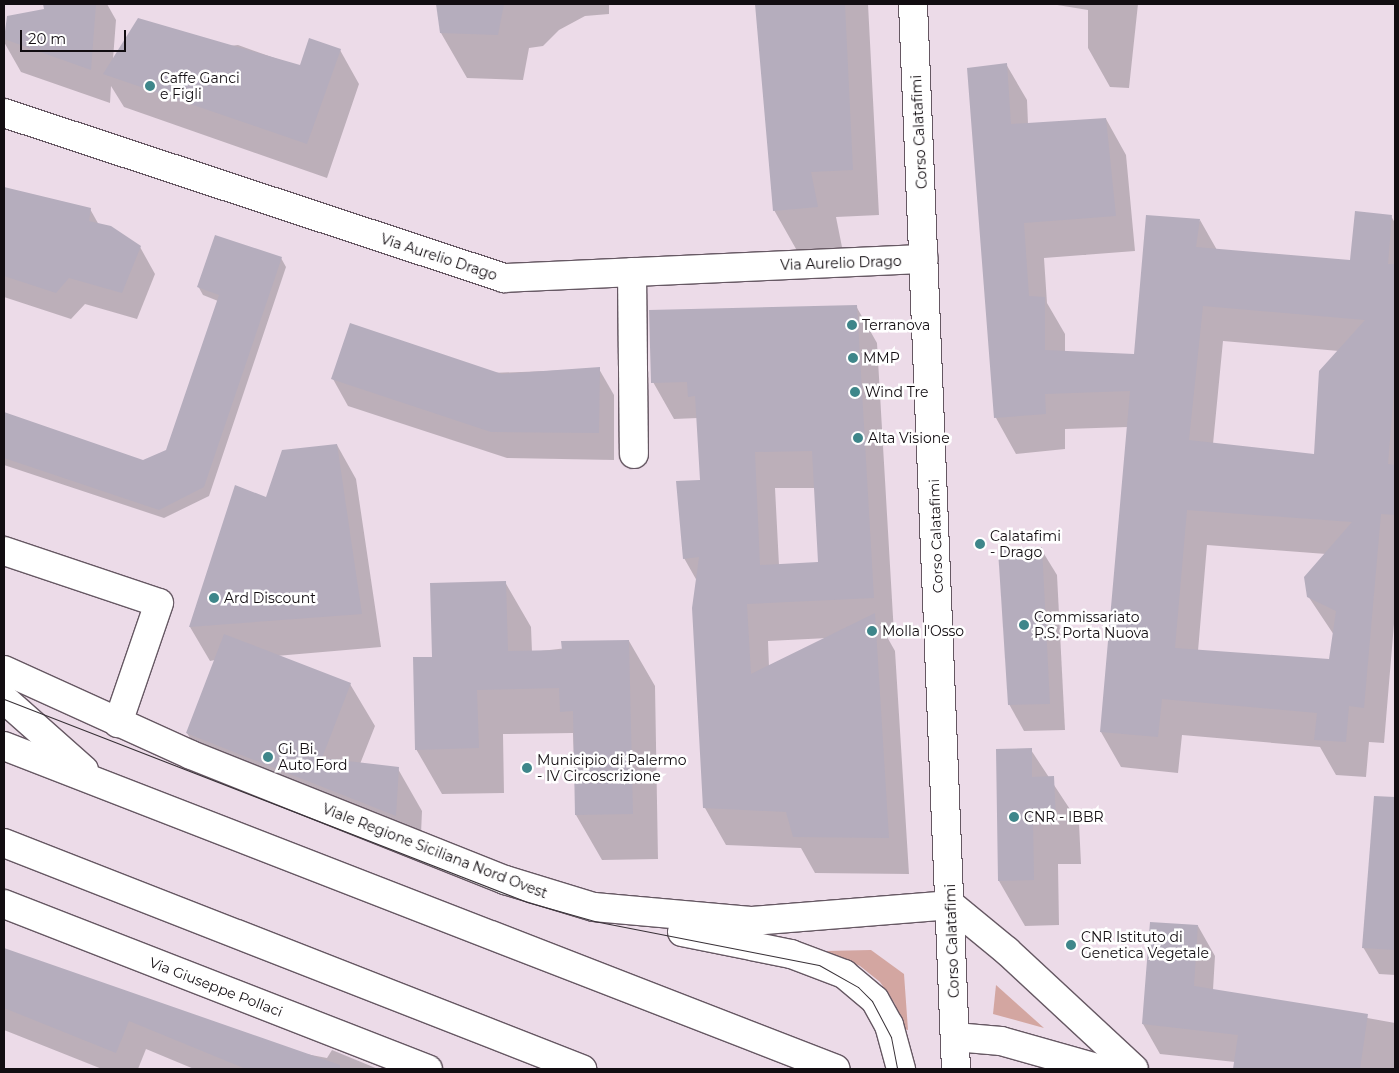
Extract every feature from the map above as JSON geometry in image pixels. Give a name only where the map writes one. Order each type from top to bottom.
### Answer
[{"type":"street","name":"Corso Calatafimi","points":[[913,4],[951,905],[956,1069]]},
{"type":"street","name":"Via Aurelio Drago","points":[[4,113],[504,278],[924,259]]},
{"type":"street","points":[[632,272],[634,454]]},
{"type":"street","points":[[4,552],[159,603],[118,723]]},
{"type":"street","name":"Viale Regione Siciliana Nord Ovest","points":[[4,670],[118,723],[505,880],[594,907],[752,921],[951,905]]},
{"type":"street","points":[[4,699],[100,784]]},
{"type":"street","points":[[4,746],[836,1069]]},
{"type":"street","points":[[4,843],[582,1069]]},
{"type":"street","name":"Via Giuseppe Pollaci","points":[[4,904],[428,1069]]},
{"type":"street","points":[[951,905],[1007,951],[1134,1069]]},
{"type":"street","points":[[594,907],[692,935],[798,956],[844,974],[875,1000],[895,1036],[901,1068]]},
{"type":"street","points":[[955,1036],[1001,1041],[1100,1069]]},
{"type":"shaded area","points":[[871,950],[904,974],[908,1030],[903,1029],[895,1004],[880,982],[860,966],[826,951]]},
{"type":"shaded area","points":[[996,985],[1044,1028],[993,1014]]},
{"type":"building","points":[[43,4],[96,4],[91,70],[4,39],[7,16],[44,9]]},
{"type":"building","points":[[436,4],[504,4],[498,35],[440,33]]},
{"type":"building","points":[[755,4],[845,4],[853,170],[811,172],[818,207],[773,211]]},
{"type":"building","points":[[138,18],[300,65],[309,38],[341,49],[307,144],[103,74]]},
{"type":"building","points":[[1007,63],[1011,124],[1106,118],[1116,216],[1024,223],[1029,296],[1045,297],[1045,350],[1134,354],[1146,215],[1200,219],[1196,247],[1350,260],[1355,211],[1392,215],[1388,264],[1395,264],[1395,379],[1388,464],[1395,465],[1395,515],[1381,514],[1364,708],[1349,706],[1346,742],[1314,740],[1317,713],[1162,699],[1158,737],[1100,732],[1130,391],[1045,394],[1046,414],[994,418],[967,68]],"holes":[[[1203,306],[1365,320],[1319,371],[1314,454],[1189,440]],[[1187,510],[1352,522],[1304,577],[1307,597],[1336,611],[1329,659],[1175,648]]]},
{"type":"building","points":[[4,187],[91,208],[89,221],[111,226],[141,246],[122,293],[69,278],[56,293],[4,276]]},
{"type":"building","points":[[215,235],[282,257],[204,487],[159,510],[4,458],[4,412],[143,460],[166,450],[219,295],[197,287]]},
{"type":"building","points":[[857,305],[874,598],[747,604],[751,674],[875,613],[889,838],[793,837],[786,812],[703,808],[692,608],[699,557],[683,559],[676,481],[700,480],[695,396],[688,397],[687,382],[651,383],[649,310]],"holes":[[[812,451],[818,562],[760,565],[755,452]]]},
{"type":"building","points":[[350,323],[502,374],[600,367],[599,433],[491,432],[331,379]]},
{"type":"building","points":[[337,444],[362,614],[189,627],[235,485],[266,497],[282,450]]},
{"type":"building","points":[[1042,547],[1050,704],[1008,705],[998,550]]},
{"type":"building","points":[[506,581],[508,651],[562,650],[561,641],[629,640],[633,814],[575,815],[573,711],[560,712],[559,688],[477,690],[479,748],[415,750],[413,657],[432,657],[430,583]]},
{"type":"building","points":[[224,634],[351,683],[322,758],[399,767],[396,816],[186,733]]},
{"type":"building","points":[[1032,748],[1032,777],[1054,776],[1056,820],[1033,820],[1034,880],[998,881],[996,749]]},
{"type":"building","points":[[1374,796],[1395,797],[1395,950],[1362,948]]},
{"type":"building","points":[[1150,922],[1198,925],[1194,986],[1368,1014],[1360,1069],[1233,1069],[1238,1035],[1142,1024]]},
{"type":"building","points":[[4,948],[340,1065],[340,1069],[246,1069],[129,1021],[116,1053],[4,1008]]},
{"type":"tram line","points":[[4,699],[527,902],[594,921],[819,965],[858,987],[872,1001],[891,1037],[897,1069]]},
{"type":"place","name":"Caffe Ganci e Figli","points":[[150,86]]},
{"type":"place","name":"Terranova","points":[[852,325]]},
{"type":"place","name":"MMP","points":[[853,358]]},
{"type":"place","name":"Wind Tre","points":[[855,392]]},
{"type":"place","name":"Alta Visione","points":[[858,438]]},
{"type":"place","name":"Calatafimi - Drago","points":[[980,544]]},
{"type":"place","name":"Ard Discount","points":[[214,598]]},
{"type":"place","name":"Commissariato P.S. Porta Nuova","points":[[1024,625]]},
{"type":"place","name":"Molla l'Osso","points":[[872,631]]},
{"type":"place","name":"Gi. Bi. Auto Ford","points":[[268,757]]},
{"type":"place","name":"Municipio di Palermo - IV Circoscrizione","points":[[527,768]]},
{"type":"place","name":"CNR - IBBR","points":[[1014,817]]},
{"type":"place","name":"CNR Istituto di Genetica Vegetale","points":[[1071,945]]}]
